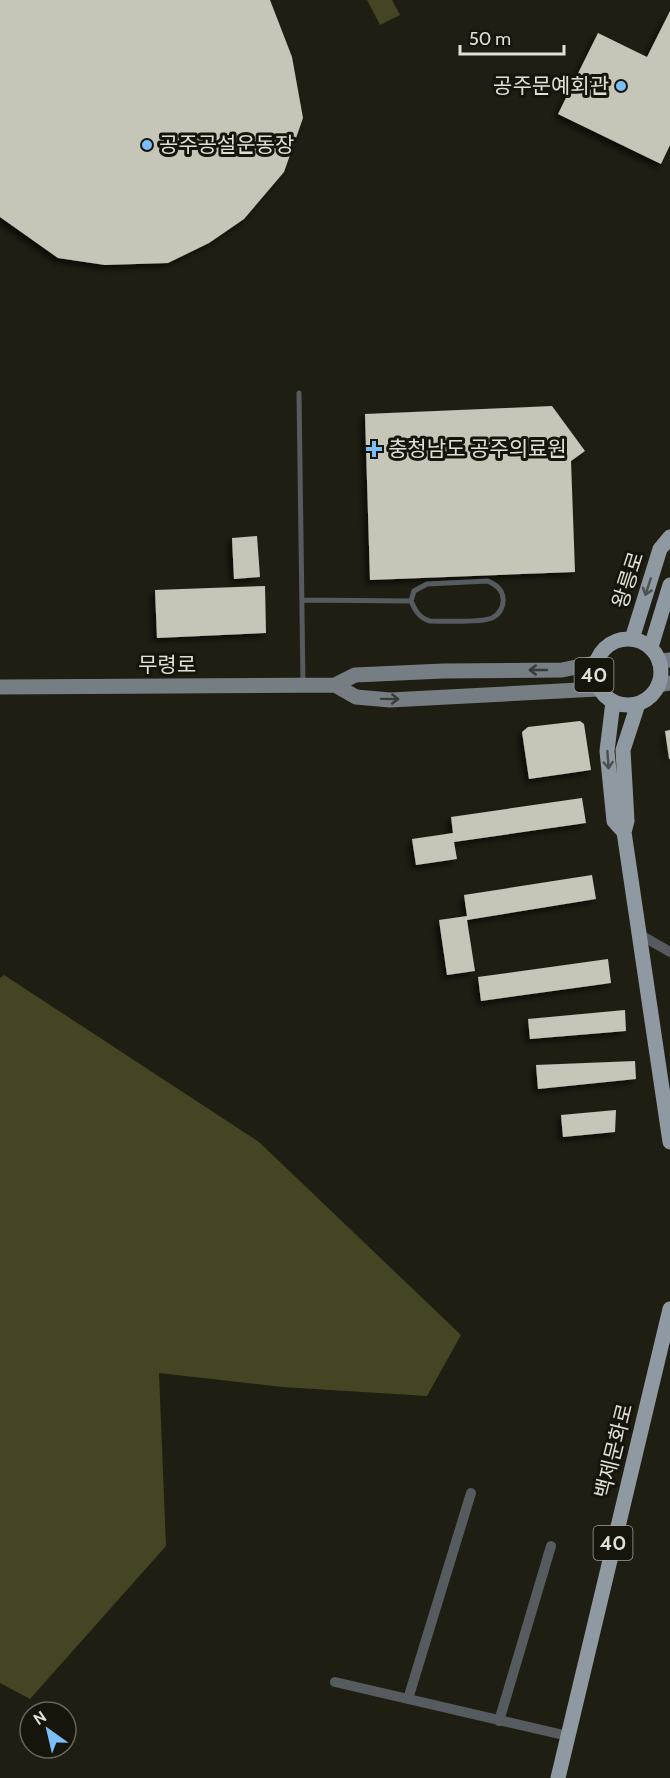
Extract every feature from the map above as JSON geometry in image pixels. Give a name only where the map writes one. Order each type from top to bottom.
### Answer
[{"type":"main road","name":"왕릉로","points":[[632,639],[660,549],[670,537]]},
{"type":"main road","name":"왕릉로","points":[[651,647],[670,585]]},
{"type":"main road","name":"40","points":[[632,639],[651,647],[665,660],[661,677],[664,684],[638,704],[621,705],[605,697],[598,688],[594,672],[595,663],[605,647],[613,642],[632,639]]},
{"type":"main road","name":"무령로","points":[[0,687],[335,685],[355,675],[443,671],[562,670],[595,663]]},
{"type":"main road","name":"무령로","points":[[335,685],[356,697],[390,700],[598,688]]},
{"type":"main road","name":"40","points":[[613,702],[607,751],[614,821],[624,832]]},
{"type":"main road","name":"40","points":[[638,704],[623,750],[627,821],[624,832],[670,1142]]},
{"type":"main road","name":"백제문화로","points":[[561,1777],[568,1736],[670,1309]]},
{"type":"street","points":[[639,934],[670,952]]},
{"type":"street","points":[[408,1699],[471,1493]]},
{"type":"street","points":[[499,1721],[551,1546]]},
{"type":"street","points":[[335,1682],[568,1736]]},
{"type":"lane","points":[[299,393],[303,686]]},
{"type":"lane","points":[[488,581],[496,585],[504,601],[501,610],[493,618],[430,621],[424,619],[416,611],[411,601],[414,591],[427,584],[488,581]]},
{"type":"lane","points":[[302,600],[411,601]]},
{"type":"shaded area","points":[[367,0],[392,0],[400,15],[380,25]]},
{"type":"shaded area","points":[[4,975],[259,1142],[461,1335],[427,1396],[282,1387],[159,1373],[166,1546],[30,1699],[0,1683],[0,978]]},
{"type":"building","name":"공주공설운동장","points":[[0,0],[270,0],[292,57],[303,118],[284,172],[244,219],[209,243],[168,263],[105,265],[58,258],[0,217]]},
{"type":"building","name":"공주문예회관","points":[[670,11],[670,145],[661,164],[558,114],[598,33],[647,57]]},
{"type":"building","name":"충청남도 공주의료원","points":[[552,406],[585,451],[571,461],[575,572],[370,580],[365,414]]},
{"type":"building","points":[[257,536],[260,577],[234,579],[232,538]]},
{"type":"building","points":[[265,586],[266,633],[157,638],[155,590]]},
{"type":"building","points":[[580,721],[584,724],[591,770],[529,779],[522,732],[528,727]]},
{"type":"building","points":[[670,730],[670,759],[669,759],[665,731]]},
{"type":"building","points":[[582,798],[586,823],[454,842],[457,859],[416,865],[412,839],[453,833],[451,817]]},
{"type":"building","points":[[592,875],[596,899],[467,920],[475,971],[447,975],[439,920],[467,916],[464,895]]},
{"type":"building","points":[[608,959],[611,983],[481,1001],[478,977]]},
{"type":"building","points":[[625,1010],[626,1031],[530,1039],[528,1019]]},
{"type":"building","points":[[635,1061],[636,1079],[538,1089],[536,1065]]},
{"type":"building","points":[[616,1110],[615,1132],[563,1137],[561,1115]]},
{"type":"place","name":"공주문예회관","points":[[621,86]]},
{"type":"place","name":"공주공설운동장","points":[[147,145]]},
{"type":"place","name":"충청남도 공주의료원","points":[[374,449]]}]
